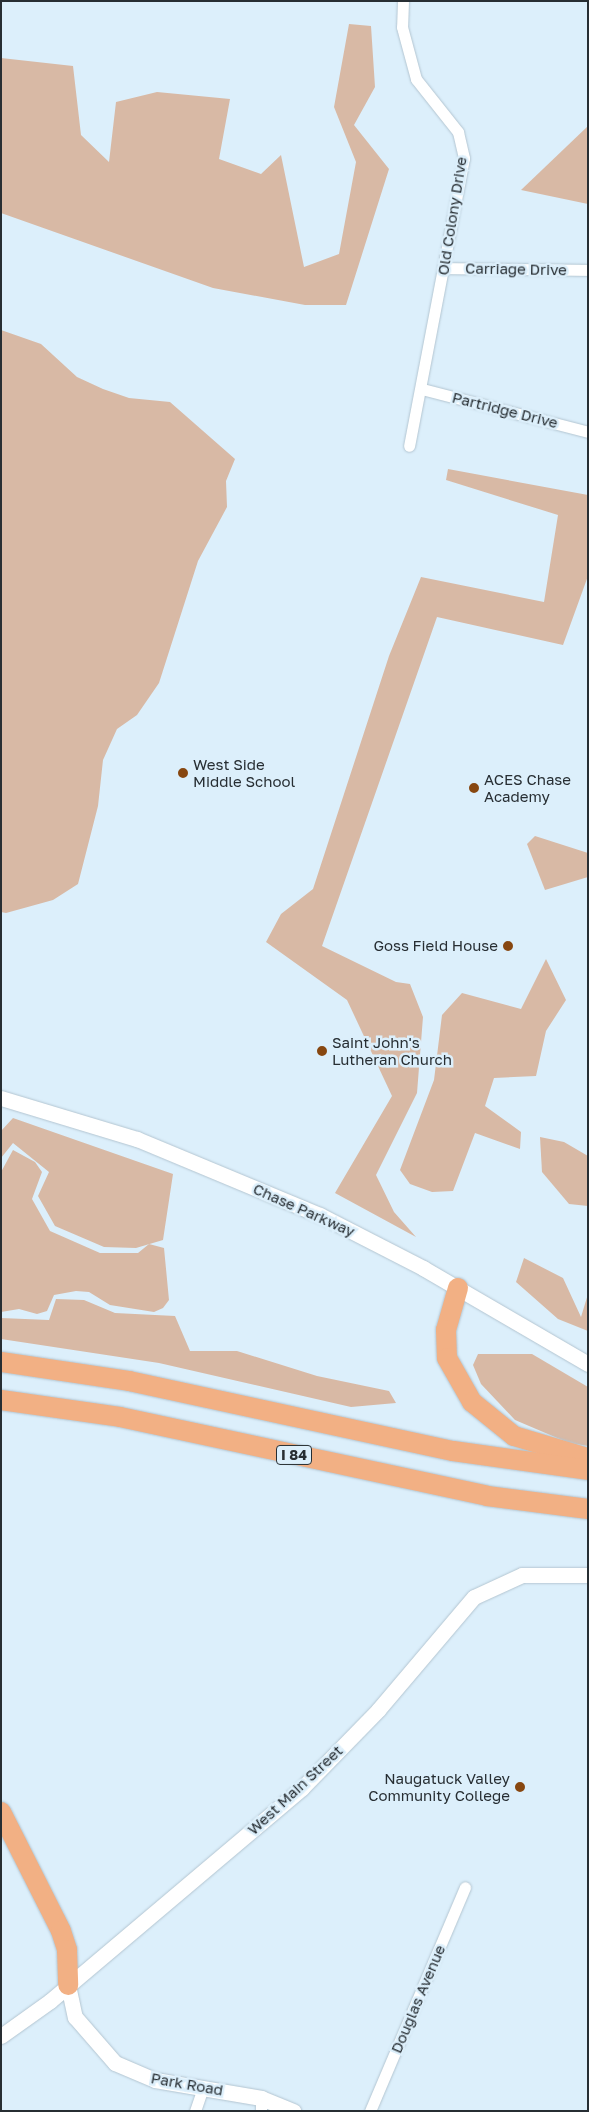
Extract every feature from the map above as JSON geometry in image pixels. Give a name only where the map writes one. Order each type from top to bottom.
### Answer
[{"type":"highway","points":[[458,1288],[446,1330],[447,1358],[472,1402],[514,1436],[588,1458]]},
{"type":"highway","name":"I 84","points":[[1,1362],[129,1381],[453,1451],[588,1470]]},
{"type":"highway","name":"I 84","points":[[1,1400],[112,1416],[487,1496],[588,1509]]},
{"type":"highway","points":[[1,1812],[61,1931],[68,1950],[68,1986]]},
{"type":"main road","name":"Chase Parkway","points":[[1,1098],[137,1140],[285,1200],[458,1288],[588,1364]]},
{"type":"main road","name":"West Main Street","points":[[1,2036],[68,1986],[308,1782],[474,1597],[522,1575],[588,1575]]},
{"type":"main road","name":"Park Road","points":[[68,1986],[75,2017],[115,2063],[155,2080],[203,2088],[293,2111]]},
{"type":"street","name":"Old Colony Drive","points":[[403,1],[402,26],[416,79],[458,132],[464,158],[422,389],[409,446]]},
{"type":"street","name":"Carriage Drive","points":[[443,268],[588,270]]},
{"type":"street","name":"Partridge Drive","points":[[422,389],[588,432]]},
{"type":"street","name":"Douglas Avenue","points":[[370,2111],[465,1887]]},
{"type":"street","points":[[195,2111],[203,2088]]},
{"type":"shaded area","points":[[349,24],[371,26],[375,87],[354,125],[389,169],[346,305],[305,305],[213,288],[1,213],[1,58],[73,66],[81,135],[109,162],[116,102],[157,92],[230,99],[219,159],[261,174],[281,155],[304,267],[339,254],[356,162],[334,107]]},
{"type":"shaded area","points":[[588,126],[588,204],[521,190]]},
{"type":"shaded area","points":[[1,330],[41,344],[77,377],[103,389],[129,398],[170,402],[235,459],[226,481],[227,507],[198,561],[159,683],[137,715],[117,729],[103,760],[98,806],[78,884],[53,900],[6,913],[1,912]]},
{"type":"shaded area","points":[[448,469],[588,495],[588,576],[563,645],[437,617],[322,946],[396,982],[410,984],[423,1017],[417,1093],[376,1175],[394,1212],[416,1237],[335,1193],[392,1096],[347,1000],[266,942],[281,914],[313,889],[389,656],[421,577],[544,602],[558,515],[446,480]]},
{"type":"shaded area","points":[[535,836],[588,853],[588,877],[545,890],[527,844]]},
{"type":"shaded area","points":[[546,959],[566,1000],[546,1031],[536,1076],[494,1078],[485,1106],[521,1132],[520,1149],[475,1133],[453,1191],[432,1192],[410,1184],[400,1170],[434,1080],[442,1015],[462,993],[521,1009]]},
{"type":"shaded area","points":[[13,1118],[173,1174],[163,1240],[136,1248],[104,1247],[55,1226],[38,1196],[49,1172],[13,1143],[1,1158],[1,1131]]},
{"type":"shaded area","points":[[540,1137],[564,1142],[588,1156],[588,1206],[569,1204],[542,1172]]},
{"type":"shaded area","points":[[13,1150],[35,1162],[42,1172],[32,1199],[50,1231],[100,1253],[138,1253],[149,1244],[164,1248],[169,1300],[163,1308],[154,1312],[110,1305],[89,1292],[76,1291],[54,1295],[47,1311],[37,1314],[19,1309],[1,1312],[1,1172]]},
{"type":"shaded area","points":[[524,1258],[563,1278],[581,1317],[588,1294],[588,1331],[558,1319],[516,1282]]},
{"type":"shaded area","points":[[56,1299],[84,1300],[115,1313],[175,1316],[190,1351],[237,1351],[317,1376],[389,1391],[396,1403],[351,1407],[159,1363],[1,1339],[1,1318],[49,1320]]},
{"type":"shaded area","points":[[478,1354],[532,1354],[588,1387],[588,1446],[569,1443],[515,1420],[481,1384],[473,1365]]},
{"type":"place","name":"West Side Middle School","points":[[183,773]]},
{"type":"place","name":"ACES Chase Academy","points":[[474,788]]},
{"type":"place","name":"Goss Field House","points":[[508,946]]},
{"type":"place","name":"Saint John's Lutheran Church","points":[[322,1051]]},
{"type":"place","name":"Naugatuck Valley Community College","points":[[520,1787]]}]
